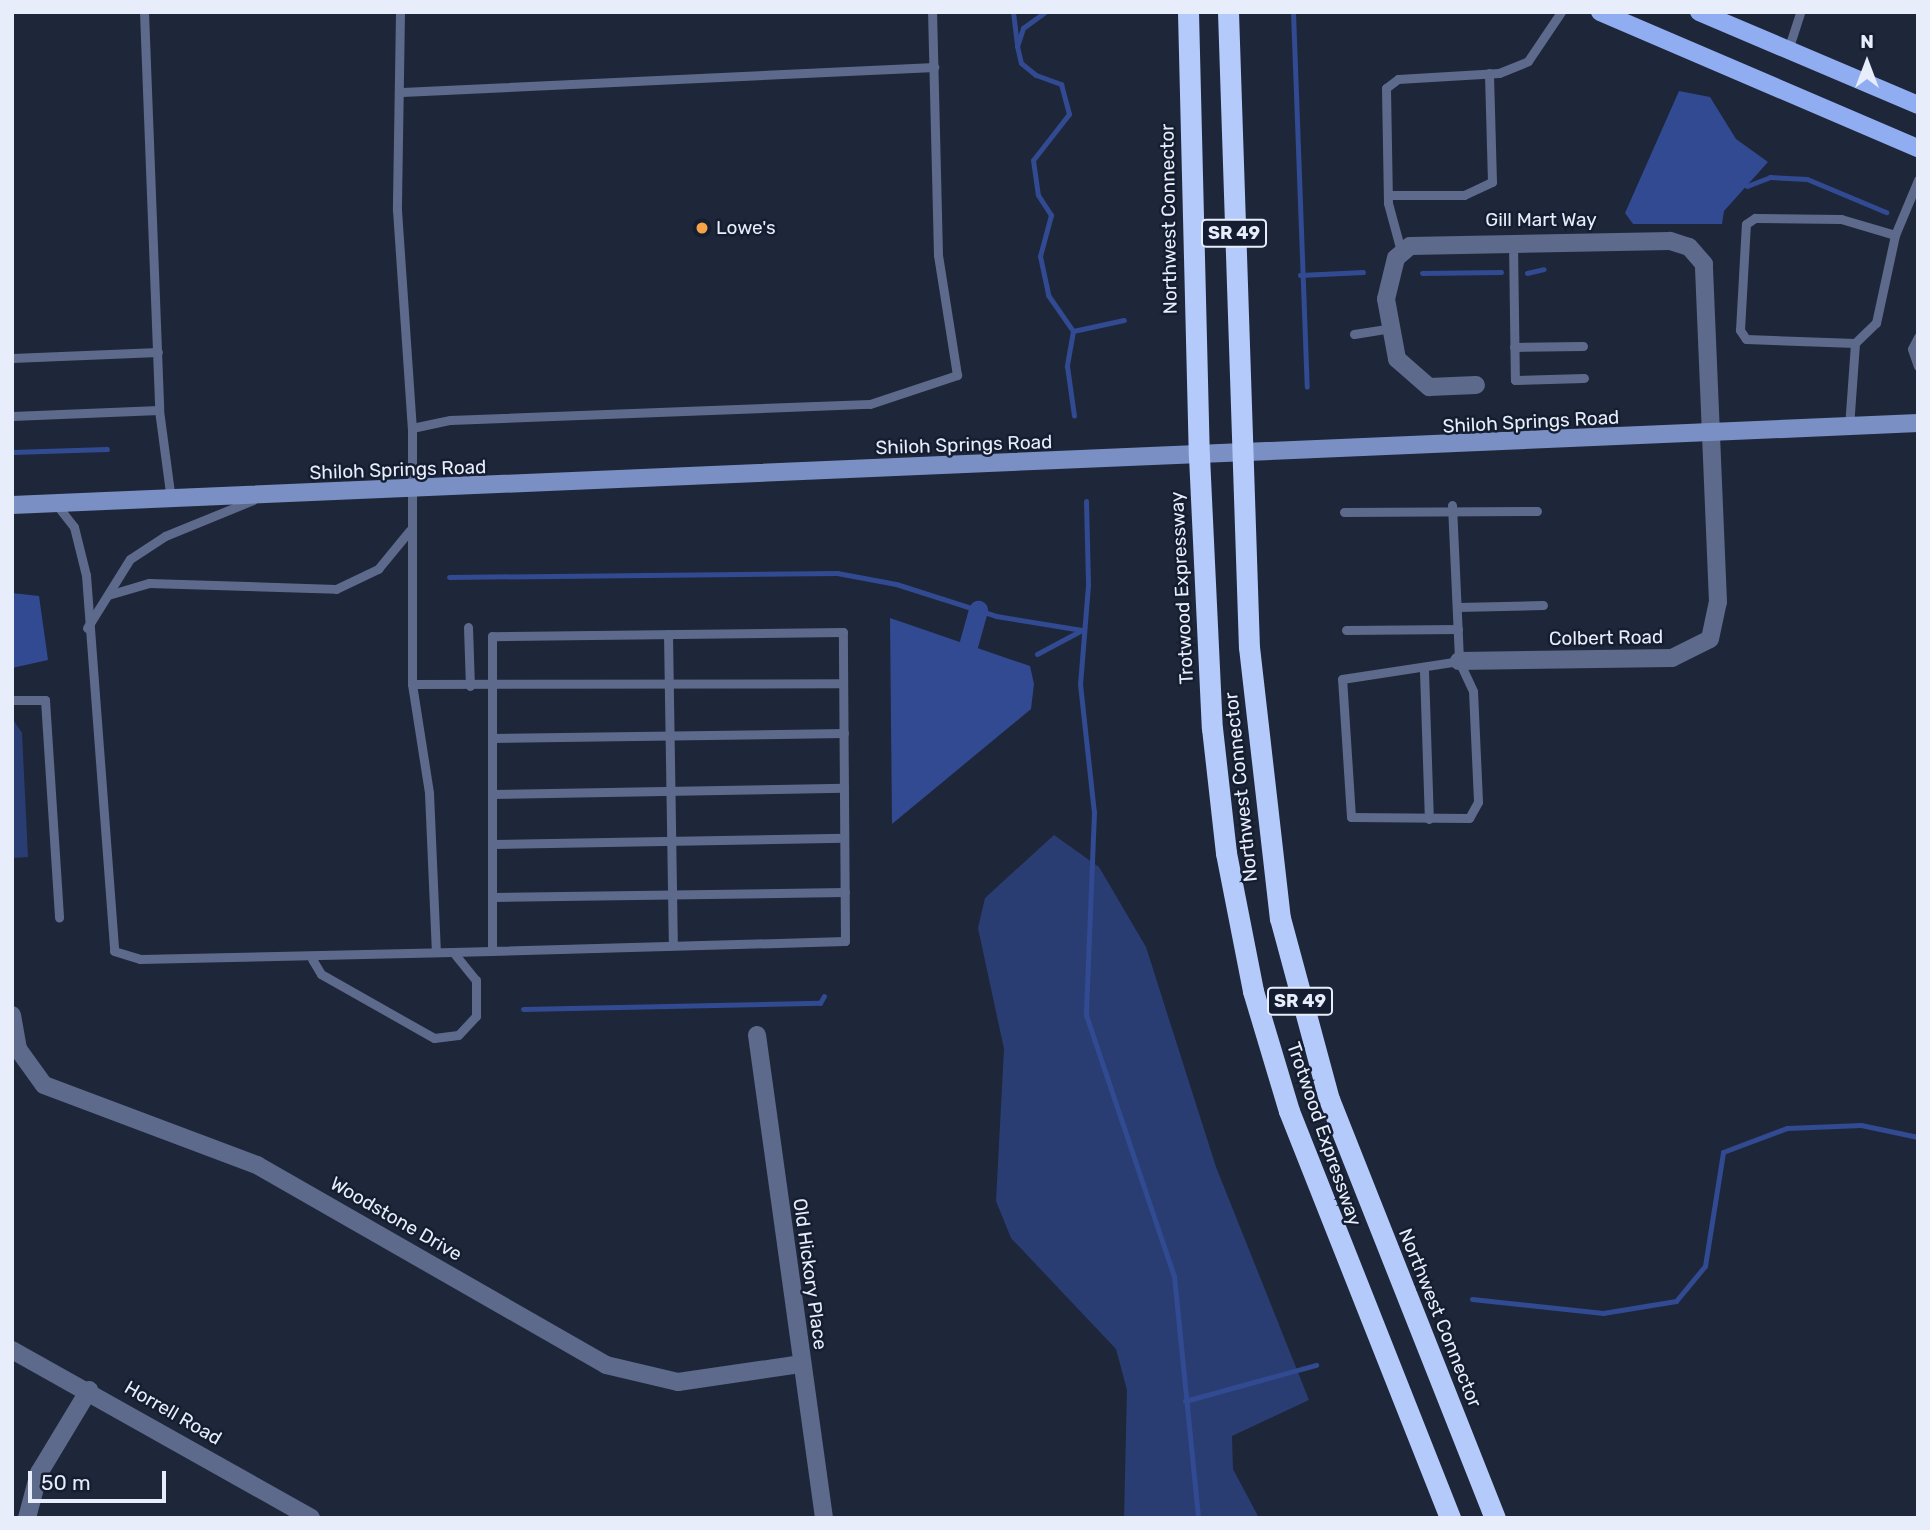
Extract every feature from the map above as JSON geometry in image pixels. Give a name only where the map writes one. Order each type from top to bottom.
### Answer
[{"type":"highway","name":"Northwest Connector","points":[[1228,12],[1241,454],[1254,723],[1268,846],[1294,981],[1334,1112],[1495,1518]]},
{"type":"highway","name":"Northwest Connector","points":[[1187,16],[1199,456]]},
{"type":"highway","name":"Trotwood Expressway","points":[[1199,456],[1212,728],[1226,853],[1253,990],[1289,1111],[1450,1518]]},
{"type":"main road","points":[[1600,12],[1918,148]]},
{"type":"main road","points":[[1699,12],[1918,105]]},
{"type":"street","name":"Gill Mart Way","points":[[1401,251],[1454,241],[1670,241],[1696,253],[1710,295],[1710,434]]},
{"type":"street","points":[[1401,251],[1390,274],[1387,329],[1397,359],[1429,387],[1476,385]]},
{"type":"street","name":"Shiloh Springs Road","points":[[12,505],[411,491],[1918,423]]},
{"type":"street","name":"Colbert Road","points":[[1459,661],[1672,658],[1702,648],[1715,631],[1718,602],[1710,434]]},
{"type":"street","name":"Woodstone Drive","points":[[12,1015],[18,1049],[44,1085],[257,1165],[606,1365],[648,1380],[678,1382],[802,1364]]},
{"type":"street","name":"Old Hickory Place","points":[[757,1035],[824,1518]]},
{"type":"street","name":"Horrell Road","points":[[12,1350],[89,1390],[311,1518]]},
{"type":"street","points":[[27,1518],[39,1473],[89,1390]]},
{"type":"lane","points":[[144,12],[159,410],[171,500]]},
{"type":"lane","points":[[400,12],[402,92],[397,210],[412,428],[412,684],[429,793],[436,952]]},
{"type":"lane","points":[[412,428],[450,421],[858,405],[957,375],[938,255],[932,12]]},
{"type":"lane","points":[[1401,251],[1388,195],[1386,88],[1398,79],[1489,73],[1528,61],[1561,12]]},
{"type":"lane","points":[[1788,50],[1800,12]]},
{"type":"lane","points":[[402,92],[934,67]]},
{"type":"lane","points":[[1388,195],[1464,195],[1492,182],[1489,73]]},
{"type":"lane","points":[[1849,427],[1855,343],[1876,323],[1895,235],[1918,180]]},
{"type":"lane","points":[[1855,343],[1746,339],[1740,330],[1746,224],[1755,218],[1841,219],[1895,235]]},
{"type":"lane","points":[[1513,241],[1514,380],[1584,378]]},
{"type":"lane","points":[[1354,334],[1387,329]]},
{"type":"lane","points":[[1918,337],[1912,349],[1918,366]]},
{"type":"lane","points":[[1514,347],[1583,346]]},
{"type":"lane","points":[[12,358],[158,352]]},
{"type":"lane","points":[[12,416],[159,410]]},
{"type":"lane","points":[[88,628],[130,559],[146,547],[262,496]]},
{"type":"lane","points":[[56,504],[74,527],[83,556],[88,628],[105,766],[114,951],[140,959],[312,959],[492,949],[845,941],[843,632],[492,636],[492,949]]},
{"type":"lane","points":[[1452,505],[1459,661],[1473,691],[1478,802],[1469,818],[1351,817],[1338,687],[1348,674],[1424,671],[1459,661]]},
{"type":"lane","points":[[1344,512],[1452,516],[1537,511]]},
{"type":"lane","points":[[108,595],[149,583],[336,589],[378,569],[410,530]]},
{"type":"lane","points":[[1457,607],[1543,605]]},
{"type":"lane","points":[[468,627],[470,686]]},
{"type":"lane","points":[[1346,631],[1458,629]]},
{"type":"lane","points":[[668,634],[673,945]]},
{"type":"lane","points":[[1424,671],[1429,818]]},
{"type":"lane","points":[[412,684],[492,687],[843,683]]},
{"type":"lane","points":[[12,700],[45,700],[59,918]]},
{"type":"lane","points":[[492,738],[844,733]]},
{"type":"lane","points":[[492,793],[844,788]]},
{"type":"lane","points":[[492,844],[844,838]]},
{"type":"lane","points":[[492,897],[845,892]]},
{"type":"lane","points":[[312,959],[321,974],[417,1031],[446,1038],[469,1026],[479,1003],[470,968],[453,952]]},
{"type":"shaded area","points":[[1679,91],[1710,97],[1736,139],[1768,162],[1724,211],[1722,224],[1633,224],[1625,213]]},
{"type":"shaded area","points":[[12,593],[39,596],[48,660],[12,668]]},
{"type":"shaded area","points":[[890,618],[1030,666],[1034,684],[1031,709],[892,824]]},
{"type":"shaded area","points":[[12,718],[22,733],[28,857],[12,858]]},
{"type":"shaded area","points":[[1054,835],[1099,867],[1146,947],[1216,1167],[1309,1400],[1232,1436],[1233,1469],[1259,1518],[1124,1518],[1127,1390],[1116,1349],[1011,1238],[996,1201],[1004,1049],[978,928],[985,898]]},
{"type":"waterway","points":[[1013,12],[1017,46]]},
{"type":"waterway","points":[[1045,12],[1023,28],[1017,46],[1021,63],[1036,75],[1061,84],[1069,114],[1033,160],[1038,195],[1051,215],[1040,256],[1048,295],[1073,331],[1067,366],[1074,416]]},
{"type":"waterway","points":[[1293,12],[1307,387]]},
{"type":"waterway","points":[[1747,186],[1770,177],[1807,179],[1886,212]]},
{"type":"waterway","points":[[1527,273],[1544,269]]},
{"type":"waterway","points":[[1300,275],[1363,272]]},
{"type":"waterway","points":[[1422,273],[1501,272]]},
{"type":"waterway","points":[[1073,331],[1124,320]]},
{"type":"waterway","points":[[12,452],[107,449]]},
{"type":"waterway","points":[[1086,501],[1088,585],[1080,684],[1094,812],[1086,1015],[1174,1276],[1198,1518]]},
{"type":"waterway","points":[[449,577],[837,573],[896,584],[996,616],[1082,630]]},
{"type":"waterway","points":[[966,653],[978,610]]},
{"type":"waterway","points":[[1037,654],[1082,630]]},
{"type":"waterway","points":[[523,1009],[820,1003],[824,996]]},
{"type":"waterway","points":[[1472,1299],[1603,1313],[1676,1301],[1705,1266],[1723,1152],[1787,1128],[1861,1125],[1918,1137]]},
{"type":"waterway","points":[[1185,1401],[1316,1365]]},
{"type":"place","name":"Lowe's","points":[[702,228]]}]
